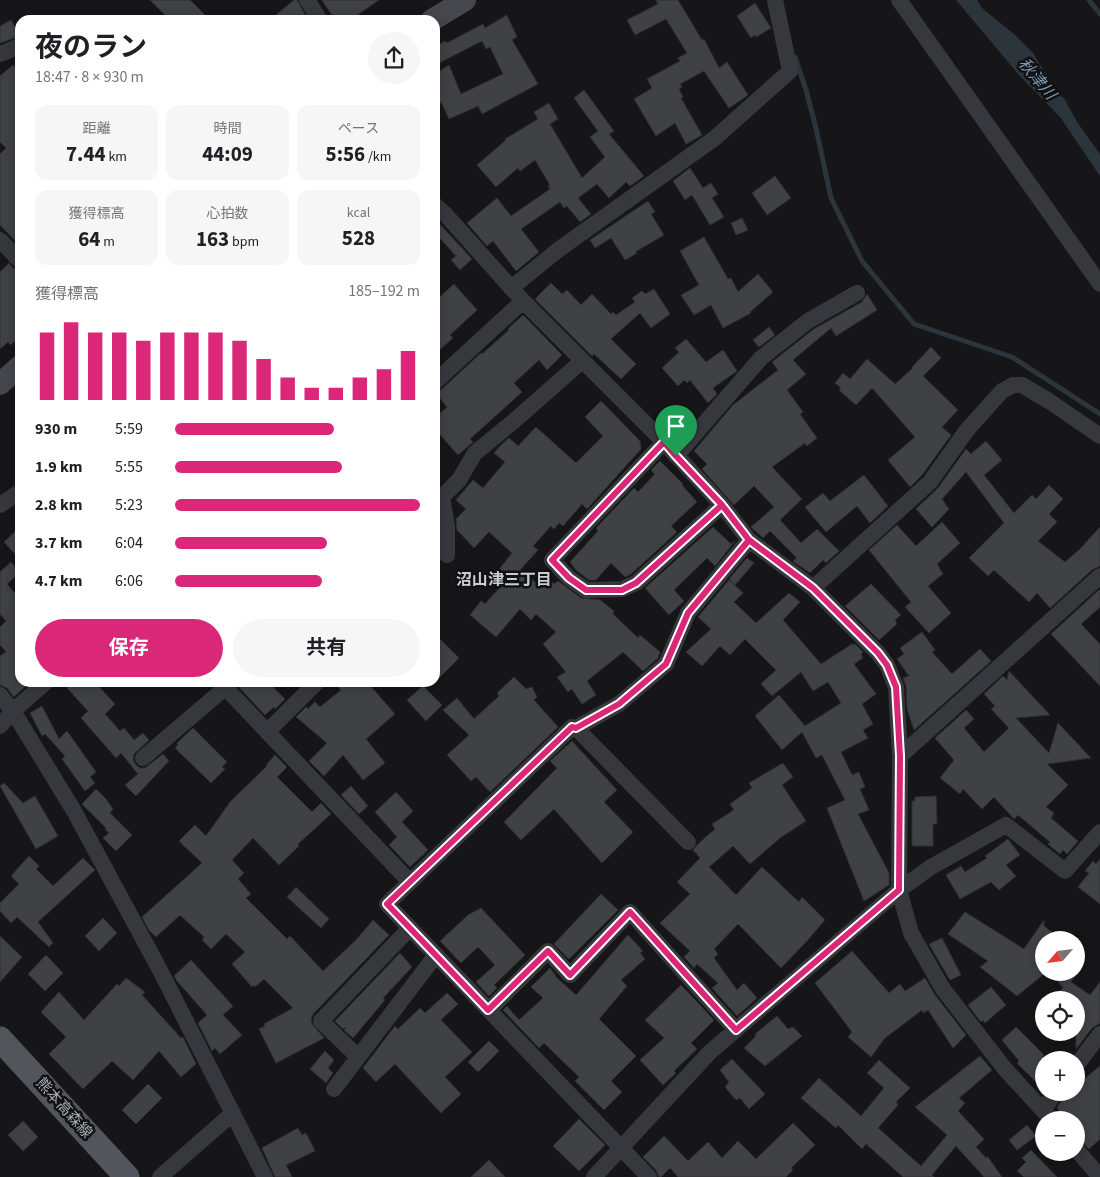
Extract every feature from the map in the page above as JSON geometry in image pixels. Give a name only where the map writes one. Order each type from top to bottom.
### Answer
[{"type":"main road","points":[[440,15],[465,0]]},
{"type":"main road","points":[[0,384],[15,370]]},
{"type":"main road","name":"熊本高森線","points":[[0,1039],[127,1177]]},
{"type":"street","points":[[307,0],[317,15]]},
{"type":"street","points":[[511,288],[558,250],[715,138],[790,71],[775,0]]},
{"type":"street","points":[[899,0],[1100,284]]},
{"type":"street","points":[[0,54],[15,48]]},
{"type":"street","points":[[440,210],[523,301],[664,442],[722,505],[749,540],[813,588],[878,653],[887,665],[896,687],[900,756],[899,890],[911,933],[943,989],[1005,1069],[1044,1111]]},
{"type":"street","points":[[3,249],[15,257]]},
{"type":"street","points":[[676,456],[761,358],[808,321],[857,293]]},
{"type":"street","points":[[440,377],[523,301]]},
{"type":"street","points":[[447,556],[447,526],[442,497],[459,480],[475,453],[514,422],[582,360]]},
{"type":"street","points":[[813,588],[930,482],[967,430],[1002,391],[1013,385],[1022,385],[1100,436]]},
{"type":"street","points":[[664,442],[552,560],[569,578],[586,590],[622,590],[636,583],[722,505]]},
{"type":"street","points":[[0,505],[15,495]]},
{"type":"street","points":[[649,1177],[387,904],[572,727],[576,728],[619,704],[666,664],[688,613],[749,540]]},
{"type":"street","points":[[900,756],[1100,576]]},
{"type":"street","points":[[0,726],[13,711],[40,687]]},
{"type":"street","points":[[143,758],[220,687]]},
{"type":"street","points":[[224,687],[410,881]]},
{"type":"street","points":[[267,732],[312,687]]},
{"type":"street","points":[[0,695],[13,711],[79,819],[152,956],[265,1177]]},
{"type":"street","points":[[576,728],[688,842]]},
{"type":"street","points":[[594,1177],[710,1052],[899,890],[931,867],[1006,825],[1065,871],[1100,832]]},
{"type":"street","points":[[488,1010],[548,951],[570,975],[630,912],[736,1030]]},
{"type":"street","points":[[358,1057],[321,1021],[410,928]]},
{"type":"street","points":[[334,1089],[436,955]]},
{"type":"street","points":[[1085,1054],[1100,1034]]},
{"type":"street","points":[[160,1177],[233,1113]]},
{"type":"street","points":[[1085,1160],[1100,1177]]},
{"type":"water","name":"秋津川","points":[[956,0],[977,0],[982,8],[1015,35],[1033,53],[1100,154],[1100,176],[1060,117],[1020,76]]},
{"type":"building","points":[[150,0],[190,0],[205,15],[165,15]]},
{"type":"building","points":[[294,0],[297,0],[305,15],[276,15]]},
{"type":"building","points":[[322,0],[379,0],[357,15],[332,15]]},
{"type":"building","points":[[656,0],[678,0],[702,40],[704,39],[719,68],[727,62],[748,95],[729,108],[704,71],[680,84],[682,87],[679,89],[683,97],[681,98],[702,135],[686,144],[675,123],[656,136],[634,99],[652,88],[647,79],[680,61],[678,58],[687,53],[666,19],[635,35],[627,20],[658,4]]},
{"type":"building","points":[[755,3],[771,28],[751,38],[737,16]]},
{"type":"building","points":[[507,15],[517,37],[512,40],[538,84],[482,114],[478,106],[449,119],[440,102],[440,71],[449,65],[461,94],[503,74],[490,47],[486,49],[482,41],[440,62],[440,44],[445,41],[447,43],[483,24],[485,28]]},
{"type":"building","points":[[11,20],[15,27],[15,38],[0,43],[0,26]]},
{"type":"building","points":[[13,65],[15,67],[15,241],[0,225],[0,154],[6,148],[0,142],[0,76]]},
{"type":"building","points":[[584,90],[614,131],[609,134],[644,176],[630,186],[626,182],[609,198],[597,184],[578,198],[591,214],[580,222],[567,206],[564,208],[560,202],[521,229],[539,252],[516,271],[493,241],[487,246],[467,223],[497,198],[511,216],[550,189],[548,186],[550,185],[535,160],[520,171],[518,168],[496,187],[477,165],[505,139],[538,119],[534,112],[549,103],[558,119],[550,124],[582,178],[605,157],[590,137],[598,131],[574,98]]},
{"type":"building","points":[[690,168],[703,188],[711,183],[718,194],[712,198],[724,217],[710,225],[692,195],[685,200],[673,181]]},
{"type":"building","points":[[775,176],[791,198],[767,215],[752,193]]},
{"type":"building","points":[[648,201],[655,212],[651,214],[664,235],[625,260],[611,238],[595,248],[590,240]]},
{"type":"building","points":[[742,218],[748,230],[736,235],[731,223]]},
{"type":"building","points":[[440,224],[472,259],[460,270],[451,260],[456,256],[440,238]]},
{"type":"building","points":[[704,237],[728,279],[731,278],[738,292],[758,274],[773,292],[751,313],[723,328],[711,305],[694,315],[681,295],[699,285],[680,251]]},
{"type":"building","points":[[9,263],[15,269],[15,341],[11,345],[8,342],[0,349],[0,272]]},
{"type":"building","points":[[551,283],[562,294],[567,290],[581,305],[592,294],[611,314],[613,312],[616,315],[635,302],[632,298],[642,291],[645,294],[654,289],[670,314],[651,328],[640,313],[611,339],[636,364],[621,379],[594,354],[592,356],[535,299]]},
{"type":"building","points":[[454,284],[477,310],[450,335],[453,338],[440,350],[440,297]]},
{"type":"building","points":[[867,294],[877,310],[836,336],[831,328],[793,360],[806,374],[787,390],[803,412],[800,414],[817,438],[807,446],[805,443],[772,467],[802,499],[780,520],[801,543],[817,529],[839,551],[826,563],[823,560],[810,573],[793,561],[797,558],[770,531],[763,538],[751,527],[774,507],[754,486],[734,505],[702,469],[707,464],[694,451],[733,405],[778,370],[772,362],[814,329],[862,302]]},
{"type":"building","points":[[523,315],[562,355],[547,370],[539,360],[514,383],[522,392],[470,439],[473,442],[458,455],[440,435],[440,413],[447,407],[440,398],[440,390]]},
{"type":"building","points":[[769,327],[775,335],[759,347],[753,340]]},
{"type":"building","points":[[686,339],[706,362],[723,350],[737,371],[713,388],[717,394],[708,403],[690,380],[687,383],[684,380],[678,386],[662,368],[679,352],[675,348]]},
{"type":"building","points":[[931,347],[941,358],[923,376],[958,410],[942,427],[951,435],[922,475],[910,487],[888,460],[915,437],[872,388],[856,405],[839,390],[841,388],[835,383],[843,373],[850,379],[867,359],[895,384],[913,368]]},
{"type":"building","points":[[601,401],[640,441],[641,449],[587,509],[582,504],[563,526],[559,523],[554,529],[551,526],[533,546],[538,550],[520,570],[540,586],[547,578],[554,584],[558,581],[581,598],[600,600],[614,611],[613,614],[638,638],[640,635],[660,652],[658,658],[643,671],[623,652],[587,681],[596,695],[582,704],[572,689],[568,692],[557,677],[566,672],[543,644],[556,632],[536,614],[531,620],[520,609],[496,637],[470,615],[481,601],[485,604],[502,585],[493,577],[512,553],[489,532],[474,548],[457,530],[456,519],[466,509],[456,500],[473,480],[483,488],[505,462],[494,453],[501,445],[509,438],[518,446],[536,427],[576,463],[603,436],[585,417]]},
{"type":"building","points":[[669,418],[684,430],[676,440],[662,426]]},
{"type":"building","points":[[986,441],[1002,460],[984,475],[1014,513],[1032,495],[1036,499],[1049,485],[1063,499],[1049,514],[1057,522],[1038,541],[1065,562],[1100,527],[1100,566],[1093,569],[1050,608],[1037,593],[1029,602],[994,570],[988,576],[969,558],[1004,523],[966,472],[942,499],[949,509],[932,527],[916,509],[938,488],[966,449],[971,454]]},
{"type":"building","points":[[660,461],[683,484],[697,502],[671,526],[677,532],[631,574],[625,577],[611,563],[596,580],[589,580],[576,570],[570,562],[598,531],[596,528],[634,488],[638,492],[655,474],[651,470]]},
{"type":"building","points":[[864,475],[888,506],[870,523],[857,506],[826,532],[805,507],[823,493],[830,501]]},
{"type":"building","points":[[942,522],[960,543],[937,564],[943,574],[928,586],[951,613],[929,633],[905,607],[911,602],[869,550],[897,525],[916,546]]},
{"type":"building","points":[[713,527],[731,544],[735,541],[715,566],[707,558],[674,590],[684,601],[669,615],[645,588]]},
{"type":"building","points":[[15,532],[15,554],[4,542]]},
{"type":"building","points":[[747,558],[754,563],[735,585],[729,579]]},
{"type":"building","points":[[11,562],[15,566],[15,577],[7,584],[15,593],[15,687],[25,687],[14,697],[7,688],[0,685],[0,656],[6,652],[0,645],[0,627],[6,621],[0,614],[0,572]]},
{"type":"building","points":[[729,580],[743,593],[734,602],[756,623],[789,593],[800,602],[783,620],[821,664],[852,644],[855,644],[863,652],[861,654],[863,658],[854,664],[876,694],[862,704],[873,724],[863,730],[868,738],[841,752],[852,775],[859,772],[865,787],[860,789],[869,810],[858,814],[889,873],[889,885],[864,901],[827,808],[845,800],[822,755],[816,758],[802,732],[782,750],[755,716],[779,695],[805,726],[841,703],[828,682],[813,691],[801,672],[772,696],[761,684],[776,670],[745,639],[730,655],[720,646],[702,666],[686,652],[711,629],[698,617]]},
{"type":"building","points":[[871,584],[901,615],[895,620],[897,624],[879,640],[845,606]]},
{"type":"building","points":[[1100,589],[1100,607],[1081,624],[1100,644],[1100,686],[1051,634]]},
{"type":"building","points":[[922,632],[935,650],[932,652],[952,674],[980,649],[991,661],[914,730],[907,709],[906,686],[903,678],[909,676],[897,659],[904,654],[900,648]]},
{"type":"building","points":[[440,639],[459,658],[440,677]]},
{"type":"building","points":[[1009,671],[1050,715],[1016,718],[1049,753],[1058,723],[1091,758],[1047,764],[1068,785],[1046,807],[1054,813],[1051,818],[1078,841],[1067,854],[1063,850],[1060,854],[1048,844],[1050,842],[1018,815],[1014,819],[994,797],[982,809],[963,789],[960,794],[940,778],[954,760],[935,738],[966,710],[974,719],[964,728],[984,752],[1009,728],[991,709],[995,706],[984,694],[1003,676],[1007,680]]},
{"type":"building","points":[[514,677],[526,689],[532,687],[537,697],[534,700],[558,727],[490,792],[476,777],[471,781],[447,755],[469,735],[443,710],[457,698],[474,719],[499,696],[497,693]]},
{"type":"building","points":[[100,687],[115,704],[105,714],[120,731],[124,728],[134,740],[143,733],[149,740],[134,754],[133,760],[140,768],[145,768],[163,754],[169,761],[136,796],[125,785],[138,774],[121,753],[116,758],[81,718],[88,711],[67,688]]},
{"type":"building","points":[[239,687],[273,687],[285,699],[275,709],[274,707],[265,715]]},
{"type":"building","points":[[338,687],[371,687],[395,714],[366,739],[385,763],[363,780],[343,755],[324,776],[309,761],[327,743],[296,717],[306,707],[308,709],[315,702],[320,707],[341,690]]},
{"type":"building","points":[[424,687],[442,705],[426,721],[407,700]]},
{"type":"building","points":[[42,706],[59,739],[67,731],[96,772],[90,777],[95,783],[85,791],[62,759],[65,756],[45,734],[42,736],[30,713]]},
{"type":"building","points":[[193,728],[227,762],[222,767],[225,769],[211,783],[175,748],[178,745],[177,743]]},
{"type":"building","points":[[572,741],[617,790],[604,802],[633,832],[602,863],[554,809],[521,840],[504,822],[557,768],[550,761]]},
{"type":"building","points":[[275,755],[287,767],[277,777],[312,812],[321,803],[331,814],[298,844],[299,846],[279,865],[253,838],[232,860],[244,873],[238,879],[251,894],[246,898],[287,939],[290,936],[323,971],[356,940],[373,920],[389,935],[313,1014],[312,1024],[324,1038],[276,1063],[259,1029],[265,1026],[264,1024],[293,1008],[264,979],[255,987],[254,985],[252,987],[232,964],[245,952],[226,934],[211,949],[202,940],[204,937],[180,915],[156,937],[149,930],[142,917],[202,863],[179,841],[195,825],[206,836],[230,802],[267,766]]},
{"type":"building","points":[[783,763],[793,777],[782,785],[806,821],[780,838],[750,864],[733,846],[709,867],[736,895],[762,867],[799,902],[802,897],[825,920],[781,968],[738,924],[714,949],[718,954],[714,958],[737,990],[744,983],[757,998],[737,1016],[712,988],[718,983],[697,964],[694,968],[684,957],[690,951],[660,923],[690,894],[677,882],[700,858],[693,850],[715,829],[712,824],[734,810],[730,804],[752,788],[749,783]]},
{"type":"building","points":[[4,783],[23,803],[35,796],[58,836],[36,849],[0,786]]},
{"type":"building","points":[[351,786],[368,806],[359,814],[341,795]]},
{"type":"building","points":[[96,789],[113,809],[110,813],[132,835],[116,851],[103,838],[109,833],[106,828],[82,804]]},
{"type":"building","points":[[396,792],[413,811],[402,822],[428,850],[410,867],[389,845],[397,837],[375,812]]},
{"type":"building","points":[[936,796],[937,824],[933,824],[933,846],[912,846],[912,801],[915,801],[915,797]]},
{"type":"building","points":[[1008,839],[1020,855],[1006,865],[1016,876],[999,890],[991,882],[960,899],[946,875],[961,866],[965,872],[987,858],[985,856]]},
{"type":"building","points":[[29,856],[39,866],[36,869],[53,886],[83,858],[95,870],[38,922],[53,943],[49,947],[17,917],[11,923],[0,911],[0,903],[19,884],[11,876]]},
{"type":"building","points":[[1100,859],[1100,904],[1078,887],[1089,873],[1085,871],[1093,861],[1096,864]]},
{"type":"building","points":[[296,887],[329,919],[321,928],[287,897]]},
{"type":"building","points":[[601,894],[618,910],[569,959],[554,944]]},
{"type":"building","points":[[481,908],[525,955],[494,985],[497,988],[489,996],[476,982],[495,965],[478,947],[461,963],[440,941],[468,915]]},
{"type":"building","points":[[965,912],[1024,949],[1035,933],[1035,981],[1017,996],[980,967],[988,961],[948,934]]},
{"type":"building","points":[[103,918],[117,933],[99,951],[85,936]]},
{"type":"building","points":[[1044,920],[1044,926],[1050,931],[1036,931]]},
{"type":"building","points":[[628,935],[643,951],[640,953],[645,959],[621,980],[627,986],[599,1019],[636,1056],[611,1081],[622,1092],[604,1110],[575,1081],[579,1077],[544,1043],[539,1048],[503,1010],[507,1006],[519,1020],[543,998],[531,987],[550,968],[557,978],[576,995]]},
{"type":"building","points":[[0,936],[22,957],[0,982]]},
{"type":"building","points":[[942,938],[961,975],[950,980],[929,944]]},
{"type":"building","points":[[852,951],[889,993],[900,984],[905,991],[925,978],[935,995],[966,1035],[953,1048],[928,1010],[923,1013],[922,1010],[885,1038],[871,1057],[848,1037],[852,1032],[815,983]]},
{"type":"building","points":[[400,953],[412,967],[383,998],[385,1000],[353,1038],[344,1030],[346,1027],[343,1029],[335,1021]]},
{"type":"building","points":[[46,955],[63,973],[45,991],[28,974]]},
{"type":"building","points":[[191,960],[233,1006],[223,1015],[242,1035],[220,1054],[215,1048],[212,1051],[198,1023],[207,1015],[174,976]]},
{"type":"building","points":[[126,978],[145,992],[142,995],[181,1038],[183,1037],[196,1064],[181,1077],[159,1051],[133,1080],[112,1061],[83,1089],[49,1054],[66,1037],[41,1012],[59,992],[84,1020],[117,984],[119,986]]},
{"type":"building","points":[[1058,981],[1072,981],[1084,991],[1060,991],[1063,988]]},
{"type":"building","points":[[1100,982],[1100,1023],[1092,1028],[1085,1037],[1085,992],[1090,995]]},
{"type":"building","points":[[681,985],[714,1020],[691,1043],[697,1049],[674,1071],[676,1073],[663,1085],[640,1060],[664,1038],[645,1020]]},
{"type":"building","points":[[991,987],[1006,1005],[985,1023],[983,1020],[981,1022],[968,1005]]},
{"type":"building","points":[[447,993],[458,1004],[441,1020],[472,1052],[445,1077],[461,1094],[441,1113],[395,1064],[376,1082],[363,1068],[395,1026],[398,1029],[420,1008],[425,1013]]},
{"type":"building","points":[[777,1016],[788,1029],[793,1027],[802,1036],[765,1066],[744,1048],[756,1036],[755,1034]]},
{"type":"building","points":[[1016,1027],[1040,1051],[1035,1051],[1035,1081],[1017,1063],[1019,1061],[1002,1040]]},
{"type":"building","points":[[489,1041],[499,1051],[478,1072],[468,1062]]},
{"type":"building","points":[[1076,1041],[1082,1041],[1076,1049]]},
{"type":"building","points":[[325,1051],[334,1060],[328,1068],[333,1073],[326,1083],[310,1069]]},
{"type":"building","points":[[980,1056],[992,1070],[959,1098],[965,1103],[958,1111],[984,1139],[976,1147],[986,1158],[988,1157],[1002,1177],[984,1177],[956,1146],[932,1175],[934,1177],[903,1177],[866,1144],[862,1149],[838,1125],[836,1128],[801,1098],[819,1078],[861,1116],[884,1088],[867,1073],[879,1060],[910,1088],[896,1102],[898,1105],[878,1128],[921,1166],[947,1135],[915,1107]]},
{"type":"building","points":[[732,1059],[765,1094],[749,1109],[740,1098],[736,1100],[725,1087],[729,1082],[720,1070]]},
{"type":"building","points":[[1100,1066],[1100,1139],[1089,1149],[1085,1145],[1085,1111],[1060,1111],[1057,1108],[1061,1101],[1085,1101],[1085,1078]]},
{"type":"building","points":[[148,1084],[162,1098],[136,1124],[122,1110]]},
{"type":"building","points":[[579,1119],[605,1145],[579,1171],[553,1146]]},
{"type":"building","points":[[23,1121],[38,1137],[23,1151],[8,1135]]},
{"type":"building","points":[[793,1123],[815,1145],[791,1168],[793,1170],[786,1177],[678,1177],[670,1168],[659,1177],[656,1170],[643,1157],[664,1136],[688,1161],[708,1142],[722,1158],[738,1141],[756,1159]]},
{"type":"building","points":[[1027,1125],[1035,1135],[1017,1150],[1009,1140]]},
{"type":"building","points":[[298,1128],[302,1135],[306,1133],[315,1151],[286,1165],[292,1177],[275,1177],[262,1148]]},
{"type":"building","points":[[1031,1150],[1035,1154],[1035,1161],[1042,1161],[1057,1177],[1024,1177],[1017,1171],[1026,1162],[1022,1158]]},
{"type":"building","points":[[489,1160],[505,1177],[471,1177]]},
{"type":"waterway","points":[[1089,0],[1100,14]]},
{"type":"waterway","points":[[795,57],[816,128],[831,198],[862,261],[914,324],[1012,357],[1100,414]]},
{"type":"district","name":"沼山津三丁目","points":[[504,580]]},
{"type":"route","points":[[676,456],[664,442],[552,560],[569,578],[586,590],[622,590],[636,583],[722,505],[749,540],[813,588],[878,653],[887,665],[896,687],[900,756],[899,890],[736,1030],[630,912],[570,975],[548,951],[488,1010],[387,904],[572,727],[576,728],[619,704],[666,664],[688,613],[749,540],[722,505],[676,456]]}]
